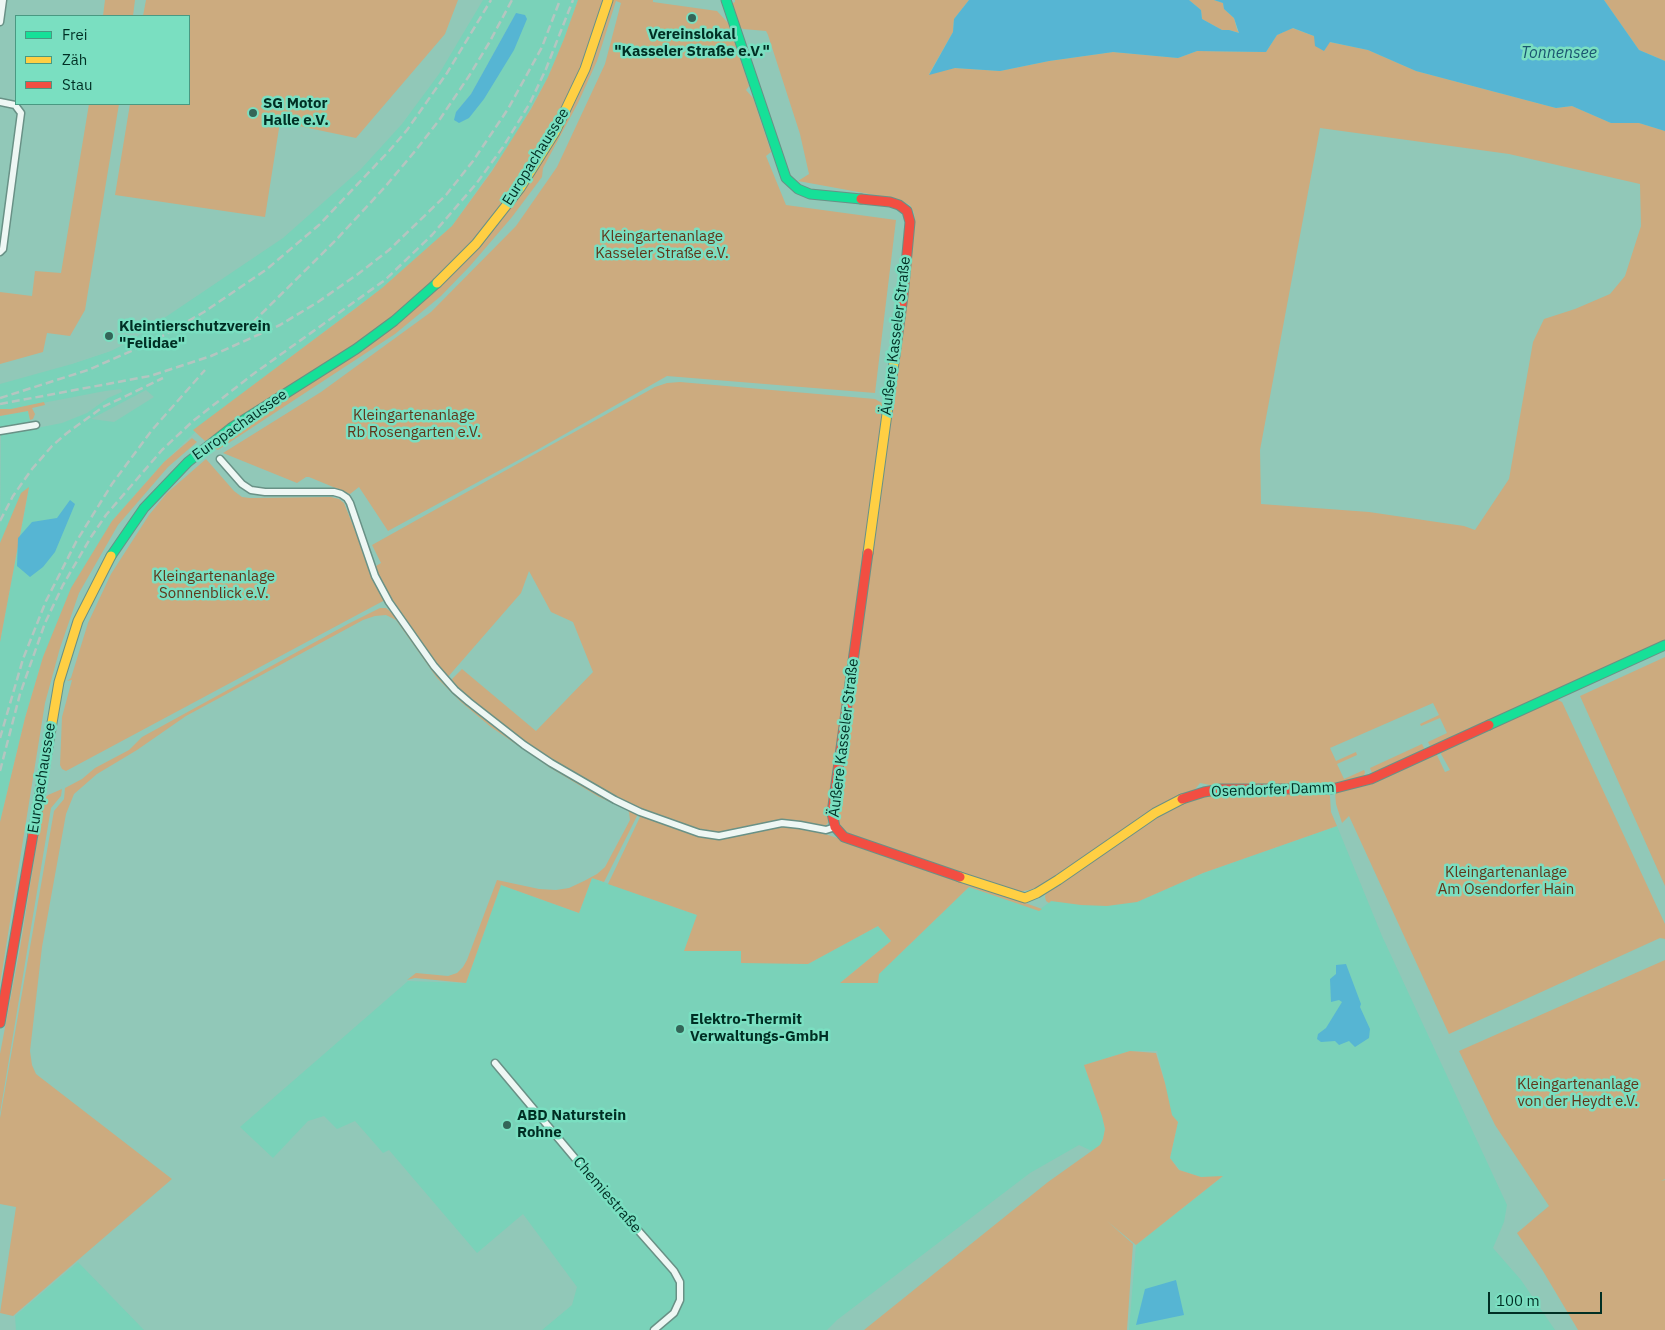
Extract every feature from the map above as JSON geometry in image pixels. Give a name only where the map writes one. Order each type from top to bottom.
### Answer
[{"type":"street","points":[[0,22],[3,0]]},
{"type":"street","name":"Europachaussee","points":[[0,1023],[60,682],[78,621],[106,562],[130,525],[144,508],[172,476],[204,448],[231,428],[350,353],[394,321],[426,294],[471,249],[507,207],[555,132],[585,69],[608,0]]},
{"type":"street","name":"Äußere Kasseler Straße","points":[[220,459],[242,484],[251,490],[264,492],[334,492],[347,498],[375,576],[389,602],[434,666],[451,686],[469,702],[524,745],[551,763],[632,808],[699,833],[719,836],[782,823],[826,830],[834,827],[832,813],[903,296],[910,222],[907,212],[890,202],[810,194],[798,189],[786,178],[726,0]]},
{"type":"street","points":[[0,102],[15,105],[21,113],[3,249],[0,252]]},
{"type":"street","points":[[0,431],[36,425]]},
{"type":"street","name":"Osendorfer Damm","points":[[834,827],[844,837],[996,890],[1025,898],[1058,880],[1155,813],[1184,798],[1221,789],[1332,789],[1371,779],[1665,645]]},
{"type":"street","name":"Chemiestraße","points":[[495,1064],[674,1271],[680,1282],[680,1300],[674,1313],[654,1330]]},
{"type":"shaded area","points":[[483,0],[578,0],[548,77],[512,141],[452,226],[382,288],[210,418],[164,462],[112,521],[43,657],[25,718],[0,822],[0,642],[29,488],[0,543],[1,435],[62,423],[87,413],[108,398],[122,392],[121,389],[105,391],[11,409],[0,409],[0,384],[72,364],[111,351],[127,343],[283,238],[361,169],[402,124],[439,74]],"holes":[[[516,13],[469,118],[456,112],[471,94]],[[146,390],[154,397],[114,422],[91,419]]]},
{"type":"shaded area","points":[[28,411],[30,422],[0,428],[0,416]]},
{"type":"shaded area","points":[[1337,826],[1382,936],[1507,1205],[1504,1222],[1493,1248],[1521,1280],[1555,1330],[1129,1330],[1136,1245],[1222,1177],[1201,1177],[1180,1170],[1170,1158],[1178,1122],[1169,1115],[1165,1083],[1157,1051],[1130,1051],[1084,1065],[1105,1129],[1100,1145],[1092,1151],[1079,1145],[1030,1173],[837,1320],[827,1330],[542,1330],[572,1305],[577,1287],[523,1214],[477,1253],[389,1150],[383,1153],[355,1121],[337,1129],[324,1116],[308,1121],[273,1158],[240,1127],[408,981],[466,983],[501,885],[579,913],[592,878],[697,915],[741,951],[741,962],[808,964],[878,926],[891,941],[841,982],[879,974],[969,887],[1039,910],[1051,901],[1137,902],[1203,873]]},
{"type":"shaded area","points":[[78,1262],[144,1330],[16,1330],[15,1316]]},
{"type":"green space","points":[[105,0],[135,0],[133,15],[103,15]]},
{"type":"green space","name":"SG Motor Halle e.V.","points":[[146,0],[458,0],[445,34],[356,138],[280,122],[265,217],[115,195],[130,105],[190,105],[190,15],[143,15]]},
{"type":"green space","points":[[578,0],[604,0],[579,71],[551,130],[515,189],[458,258],[424,291],[373,332],[205,441],[193,430],[382,288],[452,226],[492,171],[531,109],[548,77]]},
{"type":"green space","name":"Kleingartenanlage Kasseler Straße e.V.","points":[[612,0],[653,0],[653,2],[717,11],[728,23],[749,86],[746,90],[753,98],[771,152],[766,156],[786,205],[896,220],[875,393],[667,376],[537,450],[388,531],[359,487],[350,494],[309,477],[297,483],[223,453],[321,392],[431,312],[516,226],[557,167],[605,64],[621,3],[616,1],[597,61],[578,103],[543,168],[542,177],[512,217],[470,266],[441,296],[395,334],[218,450],[212,447],[429,297],[464,263],[521,194],[558,134]]},
{"type":"green space","points":[[735,0],[969,0],[954,19],[953,32],[929,74],[954,68],[1000,71],[1049,61],[1113,52],[1178,58],[1197,51],[1266,52],[1277,35],[1292,28],[1314,36],[1324,51],[1329,42],[1368,50],[1416,71],[1556,108],[1572,106],[1611,123],[1639,123],[1665,131],[1665,641],[1431,748],[1428,742],[1447,733],[1440,718],[1421,726],[1420,724],[1439,715],[1433,703],[1330,748],[1336,761],[1356,752],[1357,755],[1337,764],[1344,779],[1364,770],[1365,772],[1364,776],[1346,785],[1220,787],[1200,783],[1193,792],[1042,886],[1029,890],[1017,892],[1005,890],[844,832],[838,826],[837,803],[915,221],[914,213],[910,205],[897,199],[798,181],[809,174],[800,134],[768,35],[766,31],[743,29],[738,25],[731,4]],"holes":[[[1320,128],[1509,154],[1640,184],[1641,226],[1625,276],[1610,294],[1575,309],[1544,319],[1533,342],[1509,479],[1475,530],[1464,526],[1369,512],[1261,504],[1260,450]]]},
{"type":"green space","points":[[1189,0],[1214,0],[1223,3],[1224,9],[1234,18],[1237,30],[1240,33],[1222,30],[1202,19],[1201,10]]},
{"type":"green space","points":[[1604,0],[1665,0],[1665,61],[1639,50]]},
{"type":"green space","points":[[89,105],[119,105],[85,310],[70,336],[47,333],[43,352],[0,364],[0,292],[32,296],[35,271],[61,273]]},
{"type":"green space","points":[[680,382],[875,399],[882,403],[883,407],[828,823],[825,826],[814,826],[804,823],[730,833],[702,831],[680,825],[631,805],[606,791],[528,745],[477,705],[453,683],[452,679],[462,669],[536,731],[593,672],[573,622],[551,612],[529,571],[521,593],[447,678],[388,593],[376,569],[376,566],[381,563],[372,545],[655,387],[667,383]]},
{"type":"green space","points":[[44,402],[45,405],[32,408],[35,414],[33,419],[30,420],[28,411],[0,416],[0,409],[11,409]]},
{"type":"green space","points":[[192,438],[197,442],[168,467],[118,525],[79,593],[60,648],[45,703],[0,984],[0,822],[25,718],[43,657],[71,588],[112,521],[164,462]]},
{"type":"green space","name":"Kleingartenanlage Sonnenblick e.V.","points":[[206,459],[234,491],[242,497],[331,497],[339,499],[344,503],[374,578],[385,600],[66,771],[60,765],[62,717],[72,680],[67,681],[71,678],[88,623],[111,574],[149,515],[167,493]]},
{"type":"green space","points":[[29,487],[0,642],[0,543],[21,493]]},
{"type":"green space","points":[[380,608],[386,608],[397,617],[443,682],[460,699],[497,729],[549,766],[636,813],[637,816],[604,882],[592,878],[579,913],[501,885],[466,983],[415,978],[407,980],[416,973],[448,976],[457,973],[463,967],[497,880],[539,889],[556,890],[569,888],[597,874],[605,867],[630,820],[629,812],[626,809],[599,797],[549,767],[491,727],[461,702],[437,678],[396,620],[386,615],[363,620],[186,716],[137,750],[97,774],[74,794],[66,814],[42,947],[30,1051],[32,1065],[36,1074],[172,1179],[13,1316],[0,1313],[16,1207],[0,1204],[0,1118],[54,811],[64,799],[65,788],[82,779],[95,768],[129,750],[142,737]]},
{"type":"green space","points":[[1665,657],[1665,886],[1580,696]]},
{"type":"green space","name":"Kleingartenanlage Am Osendorfer Hain","points":[[1555,699],[1562,702],[1665,924],[1665,939],[1660,938],[1449,1034],[1349,816],[1342,823],[1336,804],[1335,792],[1436,753],[1445,772],[1450,770],[1441,754],[1443,749]]},
{"type":"green space","points":[[1422,744],[1425,750],[1423,754],[1377,775],[1372,773],[1370,768]]},
{"type":"green space","points":[[62,789],[61,796],[51,808],[0,1113],[0,1054],[20,948],[44,799],[48,795]]},
{"type":"green space","points":[[1211,793],[1328,793],[1330,796],[1331,812],[1337,826],[1203,873],[1137,902],[1107,906],[1051,901],[1049,903],[1046,901],[1046,891],[1061,884],[1139,827],[1175,805]]},
{"type":"green space","points":[[643,816],[679,830],[711,838],[738,835],[777,826],[797,827],[822,833],[914,863],[1042,909],[1039,911],[969,887],[879,974],[878,983],[840,983],[891,941],[878,926],[808,964],[741,963],[741,951],[684,951],[697,915],[608,884],[640,817]]},
{"type":"green space","name":"Kleingartenanlage von der Heydt e.V.","points":[[1665,960],[1665,1179],[1661,1181],[1665,1180],[1665,1330],[1578,1330],[1543,1271],[1517,1233],[1549,1206],[1495,1125],[1459,1051]]},
{"type":"green space","points":[[1130,1051],[1156,1053],[1172,1115],[1178,1122],[1170,1158],[1179,1170],[1201,1177],[1223,1176],[1136,1245],[1107,1221],[1133,1244],[1127,1330],[864,1330],[1048,1182],[1100,1145],[1105,1129],[1084,1065]]},
{"type":"water","name":"Tonnensee","points":[[969,0],[1189,0],[1201,10],[1202,19],[1222,30],[1239,33],[1234,18],[1224,9],[1223,3],[1214,0],[1604,0],[1639,50],[1665,61],[1665,131],[1639,123],[1611,123],[1572,106],[1556,108],[1416,71],[1368,50],[1330,42],[1324,51],[1315,46],[1314,36],[1293,28],[1277,35],[1266,52],[1197,51],[1178,58],[1113,52],[1049,61],[1000,71],[955,68],[929,75],[953,32],[954,19]]},
{"type":"water","points":[[516,13],[525,15],[527,19],[514,50],[484,99],[469,118],[459,123],[454,120],[456,112],[471,94]]},
{"type":"water","points":[[70,500],[75,504],[55,552],[43,567],[30,577],[17,566],[18,538],[32,522],[57,518]]},
{"type":"water","points":[[1346,964],[1361,1004],[1360,1007],[1370,1029],[1369,1038],[1355,1047],[1349,1041],[1339,1045],[1335,1041],[1321,1042],[1317,1039],[1318,1034],[1326,1028],[1342,1002],[1339,1000],[1331,1002],[1330,979],[1336,974],[1336,965]]},
{"type":"water","points":[[1176,1280],[1184,1315],[1136,1325],[1145,1289]]},
{"type":"railway","points":[[0,398],[88,370],[154,341],[204,312],[267,269],[319,225],[407,130],[447,73],[491,0]]},
{"type":"railway","points":[[244,331],[336,240],[416,150],[469,76],[512,0]]},
{"type":"railway","points":[[0,404],[150,376],[211,356],[280,325],[318,302],[358,274],[389,250],[446,195],[473,161],[508,109],[542,47],[560,0]]},
{"type":"railway","points":[[0,771],[20,694],[45,623],[63,585],[106,515],[162,450],[193,421],[252,375],[385,280],[432,235],[476,184],[503,147],[530,103],[546,69],[573,0]]},
{"type":"railway","points":[[0,738],[23,659],[46,601],[76,542],[112,484],[152,430],[205,370]]},
{"type":"railway","points":[[0,521],[13,496],[32,469],[52,446],[103,407],[163,378]]},
{"type":"traffic: fast","points":[[726,0],[786,178],[798,189],[810,194],[861,199]]},
{"type":"traffic: fast","points":[[111,556],[144,508],[188,462],[231,428],[356,349],[394,321],[437,283]]},
{"type":"traffic: fast","points":[[1489,725],[1665,645]]},
{"type":"traffic: slow","points":[[437,283],[476,244],[520,188],[555,132],[585,69],[608,0]]},
{"type":"traffic: slow","points":[[868,553],[895,355]]},
{"type":"traffic: slow","points":[[33,834],[59,682],[78,621],[111,556]]},
{"type":"traffic: slow","points":[[960,877],[1025,898],[1058,880],[1155,813],[1182,799]]},
{"type":"traffic: jam","points":[[861,199],[890,202],[899,205],[907,211],[910,222],[895,355]]},
{"type":"traffic: jam","points":[[868,553],[832,813],[835,827],[844,837],[960,877]]},
{"type":"traffic: jam","points":[[1182,799],[1221,789],[1332,789],[1371,779],[1489,725]]},
{"type":"traffic: jam","points":[[0,1023],[33,834]]},
{"type":"place","name":"Vereinslokal \"Kasseler Straße e.V.\"","points":[[692,18]]},
{"type":"place","name":"SG Motor Halle e.V.","points":[[253,113]]},
{"type":"place","name":"Kleintierschutzverein \"Felidae\"","points":[[109,336]]},
{"type":"place","name":"Elektro-Thermit Verwaltungs-GmbH","points":[[680,1029]]},
{"type":"place","name":"ABD Naturstein Rohne","points":[[507,1125]]},
{"type":"park label","name":"Kleingartenanlage Rb Rosengarten e.V.","points":[[414,424]]}]
